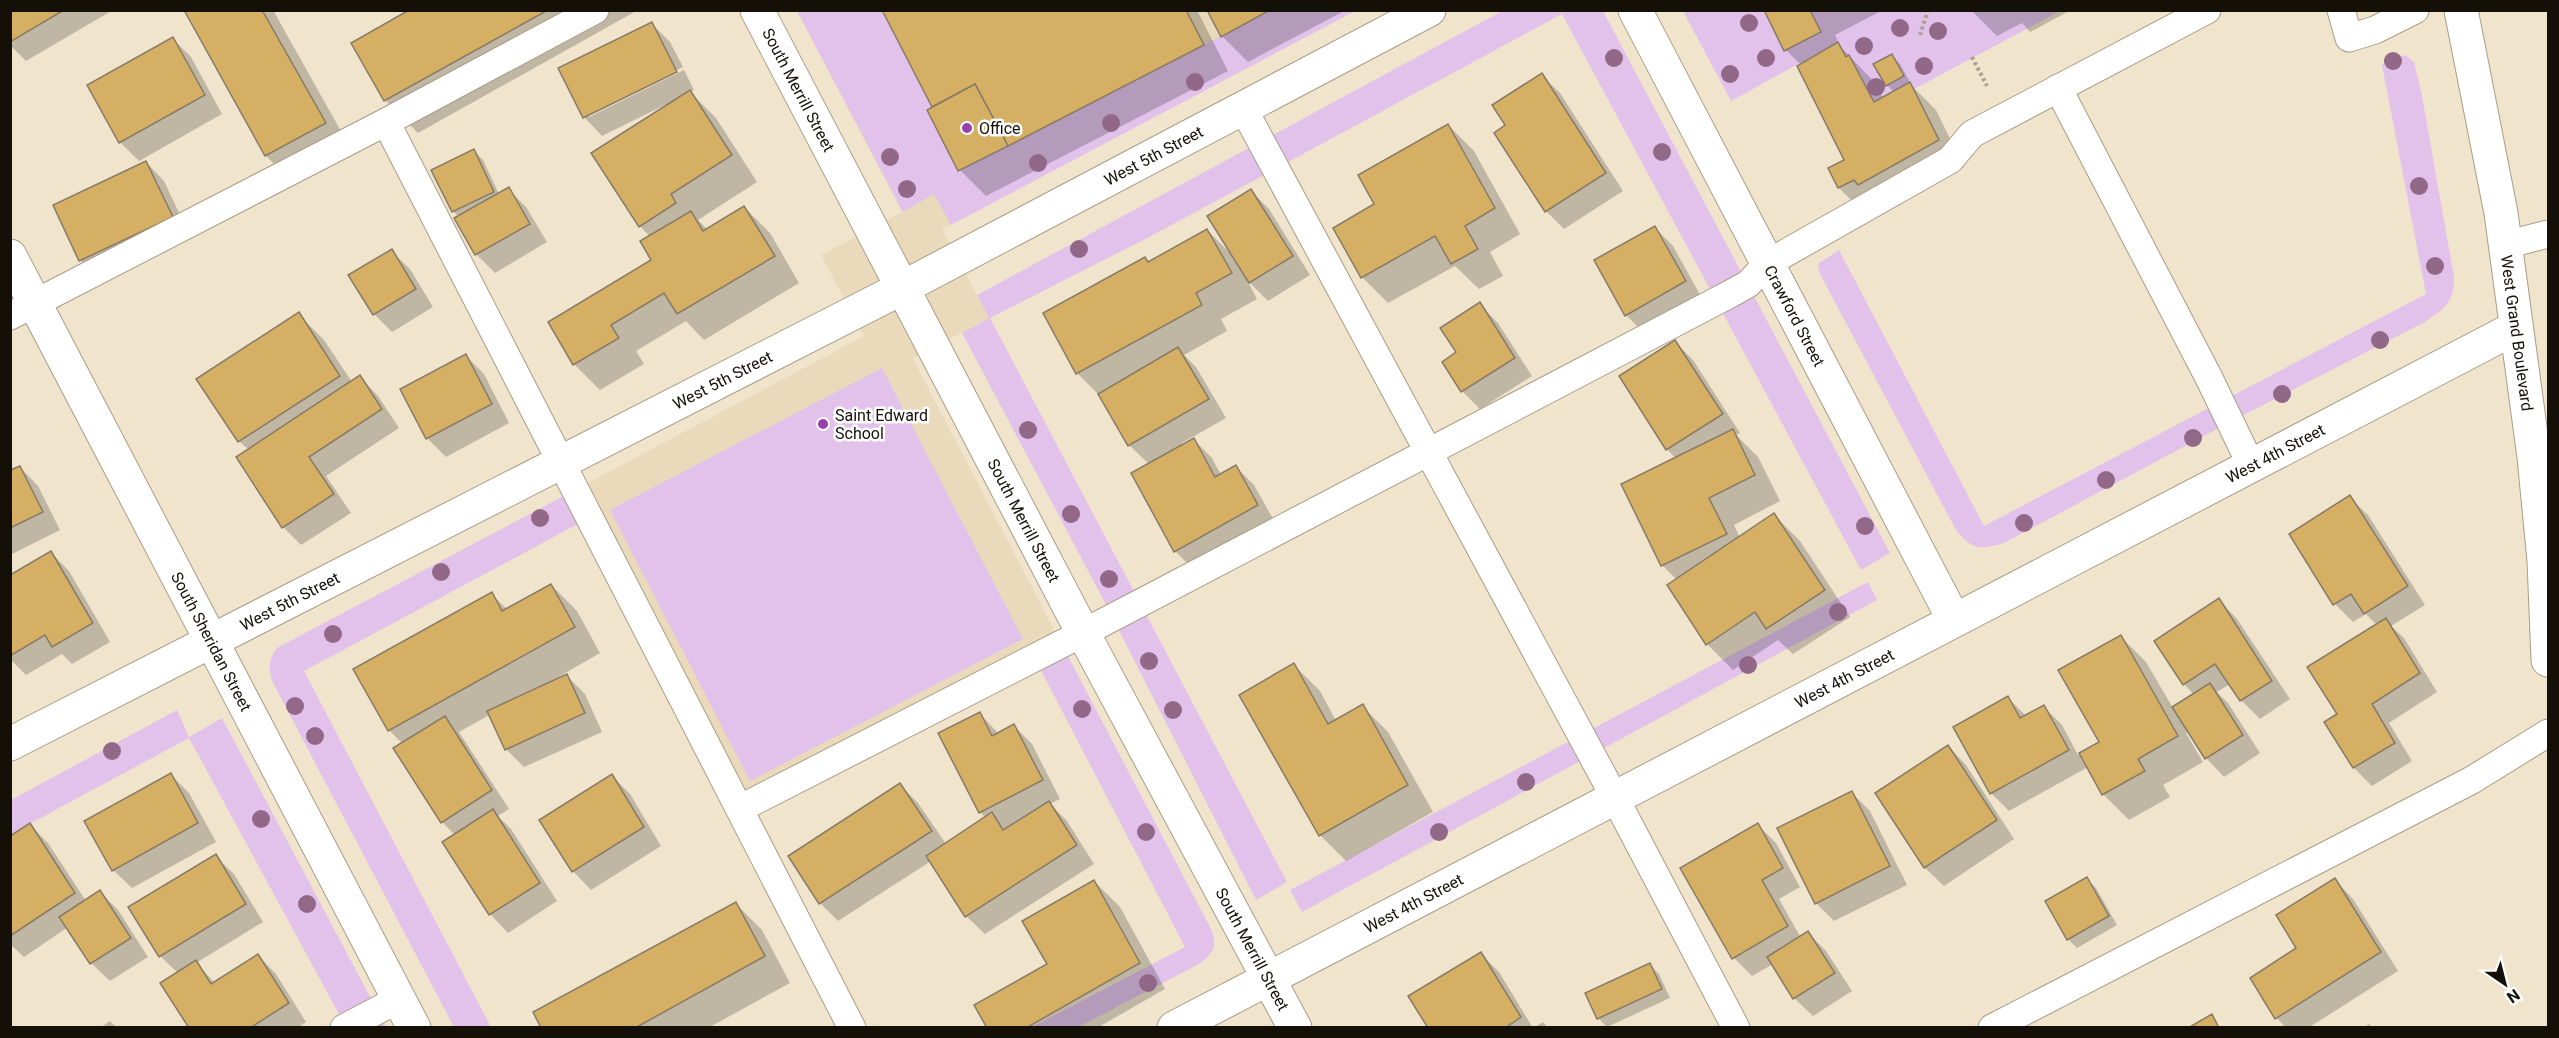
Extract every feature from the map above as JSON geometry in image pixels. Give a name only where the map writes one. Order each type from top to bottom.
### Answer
[{"type":"street","name":"South Merrill Street","points":[[757,10],[1083,633],[1295,1028]]},
{"type":"street","name":"West 5th Street","points":[[10,744],[902,288],[1429,10]]},
{"type":"street","name":"Crawford Street","points":[[1635,10],[1954,620]]},
{"type":"street","name":"West Grand Boulevard","points":[[2461,10],[2501,213],[2515,328],[2541,456],[2548,660]]},
{"type":"street","name":"South Sheridan Street","points":[[10,256],[23,310],[211,640],[414,1028]]},
{"type":"street","name":"West 4th Street","points":[[1174,1028],[2515,328]]},
{"type":"lane","points":[[23,310],[386,122],[595,10]]},
{"type":"lane","points":[[741,808],[1083,633],[1748,284],[1768,263],[1950,160],[1972,134],[2207,10]]},
{"type":"lane","points":[[2342,10],[2349,38],[2375,30],[2415,10]]},
{"type":"lane","points":[[2058,88],[2252,465]]},
{"type":"lane","points":[[1243,108],[1615,798],[1736,1028]]},
{"type":"lane","points":[[386,122],[741,808],[852,1028]]},
{"type":"lane","points":[[2505,245],[2548,234]]},
{"type":"lane","points":[[1992,1028],[2472,780],[2548,733]]},
{"type":"lane","points":[[344,1028],[399,999]]},
{"type":"path","points":[[1920,35],[1928,10]]},
{"type":"shaded area","points":[[1560,10],[1562,13],[1566,11],[1603,11],[1890,553],[1861,570],[1562,14],[1151,236],[990,318],[1287,882],[1256,900],[1102,597],[962,333],[989,318],[977,295],[1502,11]]},
{"type":"shaded area","name":"Saint Edward School","points":[[797,11],[1355,11],[942,229],[989,318],[913,359],[1061,643],[741,808],[575,490],[864,336],[821,255],[902,212]]},
{"type":"shaded area","points":[[797,11],[882,11],[932,107],[927,110],[958,170],[1270,11],[1355,11],[951,225],[934,194],[903,212]]},
{"type":"shaded area","points":[[1683,11],[2060,11],[1914,89],[1910,82],[1874,102],[1849,55],[1846,57],[1838,42],[1731,101]]},
{"type":"shaded area","points":[[2405,55],[2414,62],[2422,96],[2454,277],[2454,286],[2447,304],[2425,322],[2230,422],[2004,543],[1977,547],[1967,541],[1956,530],[1820,274],[1818,264],[1839,250],[1984,526],[2426,294],[2382,65],[2385,60]]},
{"type":"shaded area","points":[[882,368],[1023,639],[750,781],[610,510]]},
{"type":"shaded area","points":[[575,490],[589,518],[304,671],[491,1027],[454,1027],[272,681],[271,660],[277,648]]},
{"type":"shaded area","points":[[1868,582],[1877,600],[1302,912],[1290,890]]},
{"type":"shaded area","points":[[1061,643],[1211,929],[1214,946],[1210,954],[1197,965],[1078,1027],[1030,1028],[1185,947],[1034,657]]},
{"type":"shaded area","points":[[177,710],[189,737],[222,718],[386,1027],[346,1027],[189,738],[11,834],[11,800]]},
{"type":"building","points":[[10,10],[64,10],[10,42]]},
{"type":"building","points":[[184,10],[262,10],[326,123],[265,156]]},
{"type":"building","points":[[409,10],[548,10],[384,101],[351,43]]},
{"type":"building","points":[[882,10],[1186,10],[1204,45],[1008,146],[975,84],[932,107]]},
{"type":"building","points":[[1207,10],[1270,10],[1221,37]]},
{"type":"building","points":[[1764,10],[1810,10],[1821,32],[1784,51]]},
{"type":"building","points":[[652,22],[677,72],[583,118],[558,68]]},
{"type":"building","points":[[173,37],[205,95],[119,143],[87,85]]},
{"type":"building","points":[[1838,42],[1846,57],[1849,55],[1874,102],[1910,82],[1939,140],[1858,185],[1854,180],[1838,188],[1828,168],[1844,160],[1797,66]]},
{"type":"building","points":[[1892,54],[1904,76],[1886,86],[1873,64]]},
{"type":"building","points":[[1542,73],[1606,173],[1545,212],[1494,133],[1505,125],[1492,105]]},
{"type":"building","name":"Office","points":[[975,84],[1008,146],[958,171],[927,110]]},
{"type":"building","points":[[690,90],[732,155],[671,194],[676,203],[639,227],[591,153]]},
{"type":"building","points":[[1448,124],[1495,208],[1465,226],[1478,249],[1451,264],[1435,236],[1361,278],[1333,228],[1374,204],[1358,175]]},
{"type":"building","points":[[474,149],[494,192],[452,212],[431,170]]},
{"type":"building","points":[[146,161],[173,217],[79,261],[53,205]]},
{"type":"building","points":[[509,187],[530,224],[475,255],[454,218]]},
{"type":"building","points":[[1251,189],[1293,256],[1249,283],[1207,216]]},
{"type":"building","points":[[744,206],[775,256],[677,314],[664,293],[611,325],[619,338],[573,365],[548,322],[651,260],[640,241],[691,211],[703,231]]},
{"type":"building","points":[[1655,226],[1686,281],[1625,316],[1594,260]]},
{"type":"building","points":[[1207,229],[1232,273],[1196,293],[1202,305],[1076,374],[1043,313],[1145,257],[1148,262]]},
{"type":"building","points":[[392,249],[416,289],[373,315],[348,275]]},
{"type":"building","points":[[1480,302],[1515,358],[1461,392],[1442,362],[1456,352],[1440,328]]},
{"type":"building","points":[[299,312],[340,376],[238,442],[196,379]]},
{"type":"building","points":[[1675,340],[1723,414],[1666,450],[1619,376]]},
{"type":"building","points":[[1178,347],[1209,399],[1128,446],[1098,394]]},
{"type":"building","points":[[466,354],[492,404],[426,439],[400,389]]},
{"type":"building","points":[[360,375],[382,409],[309,457],[334,494],[282,528],[236,457]]},
{"type":"building","points":[[1733,429],[1755,475],[1709,498],[1727,534],[1661,566],[1621,484]]},
{"type":"building","points":[[1194,438],[1215,477],[1236,465],[1258,505],[1174,552],[1131,473]]},
{"type":"building","points":[[20,466],[43,512],[10,528],[10,470]]},
{"type":"building","points":[[2350,495],[2408,586],[2364,614],[2351,594],[2333,605],[2289,534]]},
{"type":"building","points":[[1774,513],[1825,590],[1766,629],[1755,612],[1706,645],[1667,585]]},
{"type":"building","points":[[51,551],[93,623],[52,647],[45,635],[10,656],[10,575]]},
{"type":"building","points":[[551,584],[575,627],[388,731],[353,669],[492,592],[502,611]]},
{"type":"building","points":[[2219,598],[2272,681],[2240,701],[2215,664],[2183,685],[2154,641]]},
{"type":"building","points":[[2386,618],[2420,673],[2372,704],[2395,743],[2353,768],[2324,722],[2337,714],[2307,667]]},
{"type":"building","points":[[2121,635],[2178,736],[2138,759],[2145,771],[2102,795],[2079,753],[2099,742],[2058,670]]},
{"type":"building","points":[[1294,663],[1328,724],[1363,704],[1408,785],[1319,836],[1239,695]]},
{"type":"building","points":[[567,674],[585,713],[505,750],[487,711]]},
{"type":"building","points":[[2210,683],[2243,735],[2205,759],[2172,707]]},
{"type":"building","points":[[2008,696],[2020,718],[2044,705],[2069,750],[1990,794],[1953,727]]},
{"type":"building","points":[[980,712],[992,736],[1014,724],[1043,780],[979,813],[938,733]]},
{"type":"building","points":[[445,716],[492,790],[441,823],[393,748]]},
{"type":"building","points":[[1948,745],[1997,820],[1924,868],[1875,793]]},
{"type":"building","points":[[171,773],[198,823],[112,871],[84,821]]},
{"type":"building","points":[[612,774],[644,827],[572,872],[539,820]]},
{"type":"building","points":[[900,783],[932,831],[819,904],[788,856]]},
{"type":"building","points":[[1852,791],[1890,866],[1815,904],[1777,828]]},
{"type":"building","points":[[1049,801],[1077,845],[965,917],[926,856],[992,812],[1003,830]]},
{"type":"building","points":[[493,809],[540,883],[489,915],[442,842]]},
{"type":"building","points":[[30,823],[75,893],[10,936],[10,836]]},
{"type":"building","points":[[1758,823],[1783,868],[1762,880],[1788,926],[1732,959],[1680,868]]},
{"type":"building","points":[[216,854],[246,904],[159,957],[128,907]]},
{"type":"building","points":[[2087,877],[2109,916],[2067,940],[2045,901]]},
{"type":"building","points":[[2335,878],[2381,952],[2275,1019],[2250,978],[2296,948],[2276,915]]},
{"type":"building","points":[[1094,880],[1140,963],[1026,1028],[987,1028],[974,1005],[1047,964],[1022,921]]},
{"type":"building","points":[[100,890],[131,938],[90,964],[59,917]]},
{"type":"building","points":[[736,902],[765,956],[635,1028],[541,1028],[533,1012]]},
{"type":"building","points":[[1808,931],[1835,973],[1793,999],[1767,957]]},
{"type":"building","points":[[1481,952],[1521,1017],[1505,1028],[1428,1028],[1408,996]]},
{"type":"building","points":[[258,954],[289,1003],[250,1028],[189,1028],[160,983],[196,960],[211,984]]},
{"type":"building","points":[[1650,963],[1662,989],[1597,1019],[1585,993]]},
{"type":"building","points":[[2212,1014],[2219,1028],[2188,1028]]},
{"type":"place","name":"Office","points":[[967,128]]},
{"type":"place","name":"Saint Edward School","points":[[823,424]]}]
